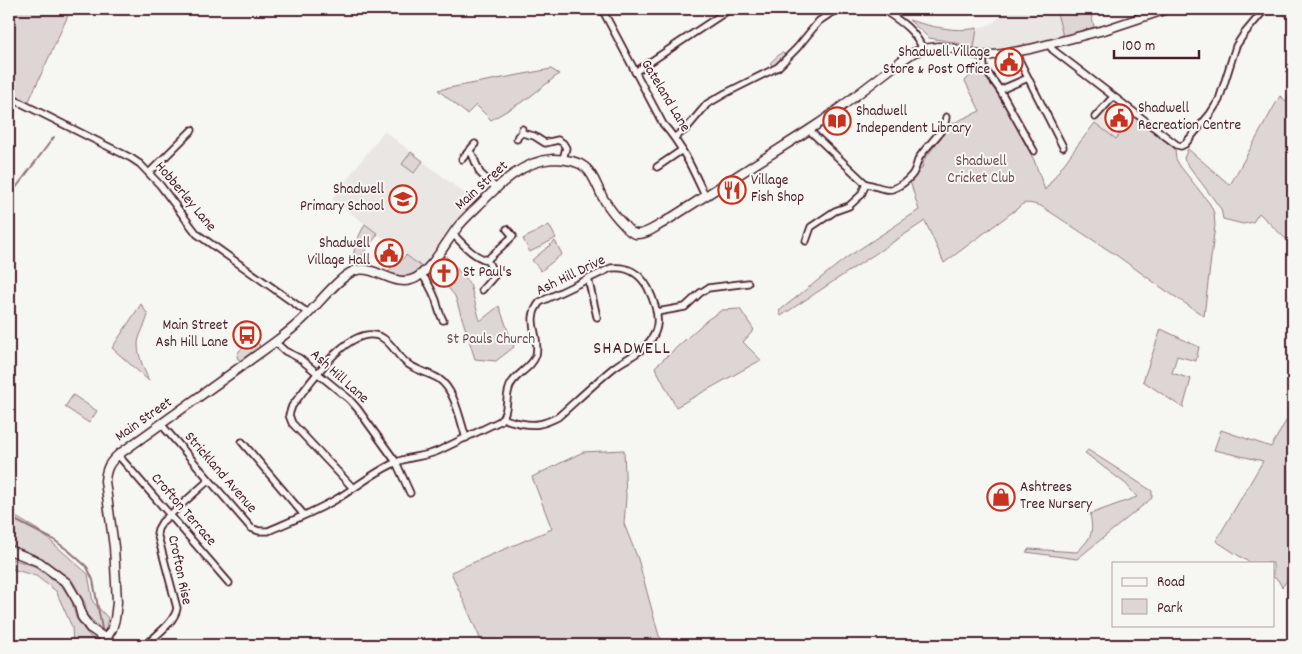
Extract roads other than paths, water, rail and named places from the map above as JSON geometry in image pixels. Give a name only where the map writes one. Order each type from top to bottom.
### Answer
[{"type":"street","name":"Gateland Lane","points":[[602,9],[663,124],[675,137],[691,166],[705,196]]},
{"type":"street","points":[[635,72],[730,9]]},
{"type":"street","points":[[675,137],[686,129],[707,104],[778,67],[797,48],[819,21],[834,12],[845,9]]},
{"type":"street","points":[[882,9],[912,30],[923,49]]},
{"type":"street","name":"Main Street","points":[[104,642],[112,629],[117,602],[114,547],[105,481],[108,465],[118,455],[275,342],[308,314],[351,272],[361,269],[404,281],[421,274],[439,254],[463,221],[496,188],[516,172],[538,161],[563,159],[586,168],[611,210],[628,230],[636,234],[643,233],[650,231],[824,120],[901,60],[913,53],[923,49],[938,47],[983,56],[1015,52],[1104,30],[1167,9]]},
{"type":"street","points":[[1048,44],[1053,50],[1177,145],[1183,145],[1210,114],[1219,100],[1236,46],[1266,9]]},
{"type":"street","points":[[1015,52],[1063,146]]},
{"type":"street","points":[[983,56],[984,68],[1000,90],[1034,151]]},
{"type":"street","points":[[1000,90],[1028,78]]},
{"type":"street","name":"Hobberley Lane","points":[[9,97],[140,164],[160,185],[197,234],[308,314]]},
{"type":"street","points":[[1095,117],[1114,97]]},
{"type":"street","points":[[809,130],[866,184],[891,190],[898,187],[914,173],[918,160],[944,126],[946,117]]},
{"type":"street","points":[[149,173],[192,129]]},
{"type":"street","points":[[517,139],[522,131],[545,143],[558,140],[566,148],[563,159]]},
{"type":"street","points":[[462,159],[476,144]]},
{"type":"street","points":[[657,167],[682,150]]},
{"type":"street","points":[[469,151],[480,173],[496,188]]},
{"type":"street","points":[[806,241],[810,227],[835,211],[849,206],[861,195],[866,184]]},
{"type":"street","points":[[487,260],[513,236],[507,229]]},
{"type":"street","points":[[453,234],[465,247],[480,258],[487,260],[495,275],[482,290]]},
{"type":"street","name":"Ash Hill Drive","points":[[619,267],[636,273],[647,286],[657,312],[658,324],[654,335],[647,345],[612,369],[558,417],[537,425],[512,422],[503,418],[509,387],[532,363],[536,352],[532,321],[535,308],[546,298],[588,278],[611,268],[619,267]]},
{"type":"street","points":[[421,274],[427,280],[443,320]]},
{"type":"street","points":[[588,278],[597,317]]},
{"type":"street","points":[[657,312],[686,308],[700,293],[708,288],[748,283]]},
{"type":"street","points":[[353,488],[292,423],[289,415],[292,406],[334,354],[359,337],[376,335],[382,338],[390,344],[404,362],[438,379],[448,388],[466,438]]},
{"type":"street","name":"Ash Hill Lane","points":[[275,342],[285,351],[299,358],[349,399],[396,462],[410,493]]},
{"type":"street","points":[[396,462],[416,456],[432,454],[503,418]]},
{"type":"street","name":"Strickland Avenue","points":[[162,424],[251,528],[259,532],[268,531],[331,502],[396,462]]},
{"type":"street","points":[[242,442],[304,515]]},
{"type":"street","name":"Crofton Terrace","points":[[118,455],[229,583]]},
{"type":"street","name":"Crofton Rise","points":[[146,645],[172,620],[177,608],[157,533],[160,525],[209,480]]},
{"type":"street","points":[[9,550],[39,562],[67,583],[78,602],[82,617],[90,628],[104,642],[115,645]]},
{"type":"waterway","points":[[9,197],[54,137]]},
{"type":"waterway","points":[[9,517],[54,540],[87,567],[93,580],[102,629]]},
{"type":"place","name":"Shadwell Village Store & Post Office","points":[[1009,62]]},
{"type":"place","name":"Shadwell Recreation Centre","points":[[1119,118]]},
{"type":"place","name":"Shadwell Independent Library","points":[[837,121]]},
{"type":"place","name":"Village Fish Shop","points":[[732,190]]},
{"type":"place","name":"Shadwell Primary School","points":[[403,199]]},
{"type":"place","name":"Shadwell Village Hall","points":[[389,253]]},
{"type":"place","name":"St Paul's","points":[[444,273]]},
{"type":"place","name":"Main Street Ash Hill Lane","points":[[247,335]]},
{"type":"place","name":"Ashtrees Tree Nursery","points":[[1001,497]]},
{"type":"district","name":"SHADWELL","points":[[632,349]]},
{"type":"park label","name":"Shadwell Cricket Club","points":[[981,170]]},
{"type":"park label","name":"St Pauls Church","points":[[491,340]]}]
